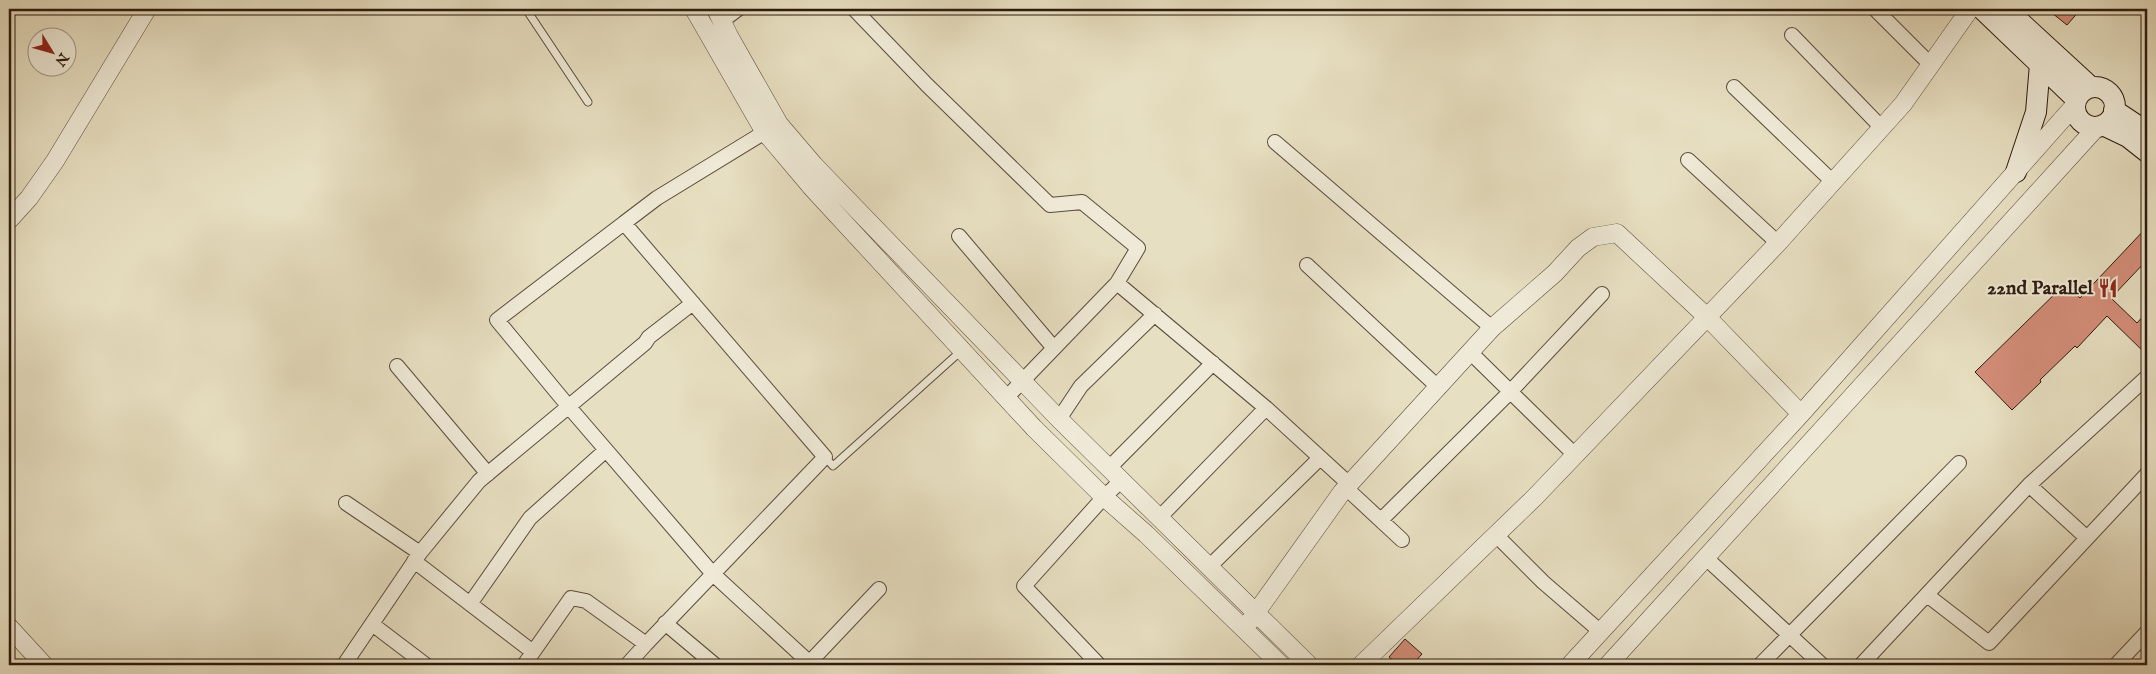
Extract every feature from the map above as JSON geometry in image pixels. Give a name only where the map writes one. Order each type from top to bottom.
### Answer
[{"type":"main road","points":[[1982,9],[2040,64],[2081,97]]},
{"type":"main road","points":[[2006,9],[2081,97],[2078,119],[2090,126],[2105,120],[2147,132]]},
{"type":"main road","points":[[2016,172],[2036,112],[2040,64]]},
{"type":"main road","points":[[2081,97],[2098,87],[2109,93],[2114,104],[2105,120]]},
{"type":"main road","points":[[2105,120],[2147,152]]},
{"type":"street","points":[[9,220],[29,198],[55,162],[147,9]]},
{"type":"street","points":[[694,9],[813,189],[961,351],[1104,498],[1146,534],[1281,665]]},
{"type":"street","points":[[738,9],[719,15],[771,128],[814,165],[1059,419],[1309,665]]},
{"type":"street","points":[[854,9],[1050,205],[1082,202],[1138,248],[1118,283],[1006,398]]},
{"type":"street","points":[[1876,9],[1931,65]]},
{"type":"street","points":[[1361,665],[1496,535],[1778,243],[1903,104],[1970,9]]},
{"type":"street","points":[[1792,35],[1882,128]]},
{"type":"street","points":[[1734,88],[1833,182]]},
{"type":"street","points":[[1570,665],[1802,414],[2081,97]]},
{"type":"street","points":[[1608,665],[2105,120]]},
{"type":"street","points":[[771,128],[657,198],[497,320],[712,574],[810,664],[880,589]]},
{"type":"street","points":[[1275,142],[1492,328]]},
{"type":"street","points":[[1688,160],[1778,243]]},
{"type":"street","points":[[624,223],[825,457],[627,665]]},
{"type":"street","points":[[1244,629],[1347,486],[1439,388],[1492,328],[1555,273],[1578,248],[1593,237],[1617,233],[1707,317],[1802,414]]},
{"type":"street","points":[[959,236],[1053,348]]},
{"type":"street","points":[[1307,265],[1439,388]]},
{"type":"street","points":[[1118,283],[1266,408],[1320,458],[1402,540]]},
{"type":"street","points":[[1382,519],[1510,392],[1602,294]]},
{"type":"street","points":[[344,665],[417,557],[479,482],[645,343],[649,337],[693,303]]},
{"type":"street","points":[[1059,419],[1081,386],[1155,314]]},
{"type":"street","points":[[1470,352],[1575,455]]},
{"type":"street","points":[[1109,468],[1213,363]]},
{"type":"street","points":[[397,366],[488,474]]},
{"type":"street","points":[[1861,665],[2029,485],[2147,376]]},
{"type":"street","points":[[1160,517],[1266,408]]},
{"type":"street","points":[[470,604],[530,518],[606,450]]},
{"type":"street","points":[[1209,567],[1320,458]]},
{"type":"street","points":[[1760,665],[1960,463]]},
{"type":"street","points":[[1927,595],[1989,643],[2147,474]]},
{"type":"street","points":[[1099,665],[1024,586],[1121,481]]},
{"type":"street","points":[[2029,485],[2087,538]]},
{"type":"street","points":[[346,503],[417,557],[470,604],[533,652]]},
{"type":"street","points":[[1496,535],[1543,582],[1601,632]]},
{"type":"street","points":[[1706,558],[1822,665]]},
{"type":"street","points":[[524,665],[571,598],[586,600],[646,644]]},
{"type":"street","points":[[372,624],[426,665]]},
{"type":"street","points":[[665,624],[714,665]]},
{"type":"street","points":[[9,627],[39,663]]},
{"type":"street","points":[[2116,665],[2147,632]]},
{"type":"lane","points":[[526,9],[588,102]]},
{"type":"lane","points":[[825,457],[833,466],[961,351]]},
{"type":"building","points":[[2047,9],[2081,9],[2067,25]]},
{"type":"building","points":[[2147,227],[2147,260],[2111,298],[2137,323],[2147,312],[2147,355],[2107,316],[2077,348],[2075,346],[2012,410],[1975,372],[2065,284],[2080,298]]},
{"type":"building","points":[[1405,639],[1422,654],[1412,665],[1399,665],[1389,657]]},
{"type":"place","name":"22nd Parallel","points":[[2108,288]]}]
